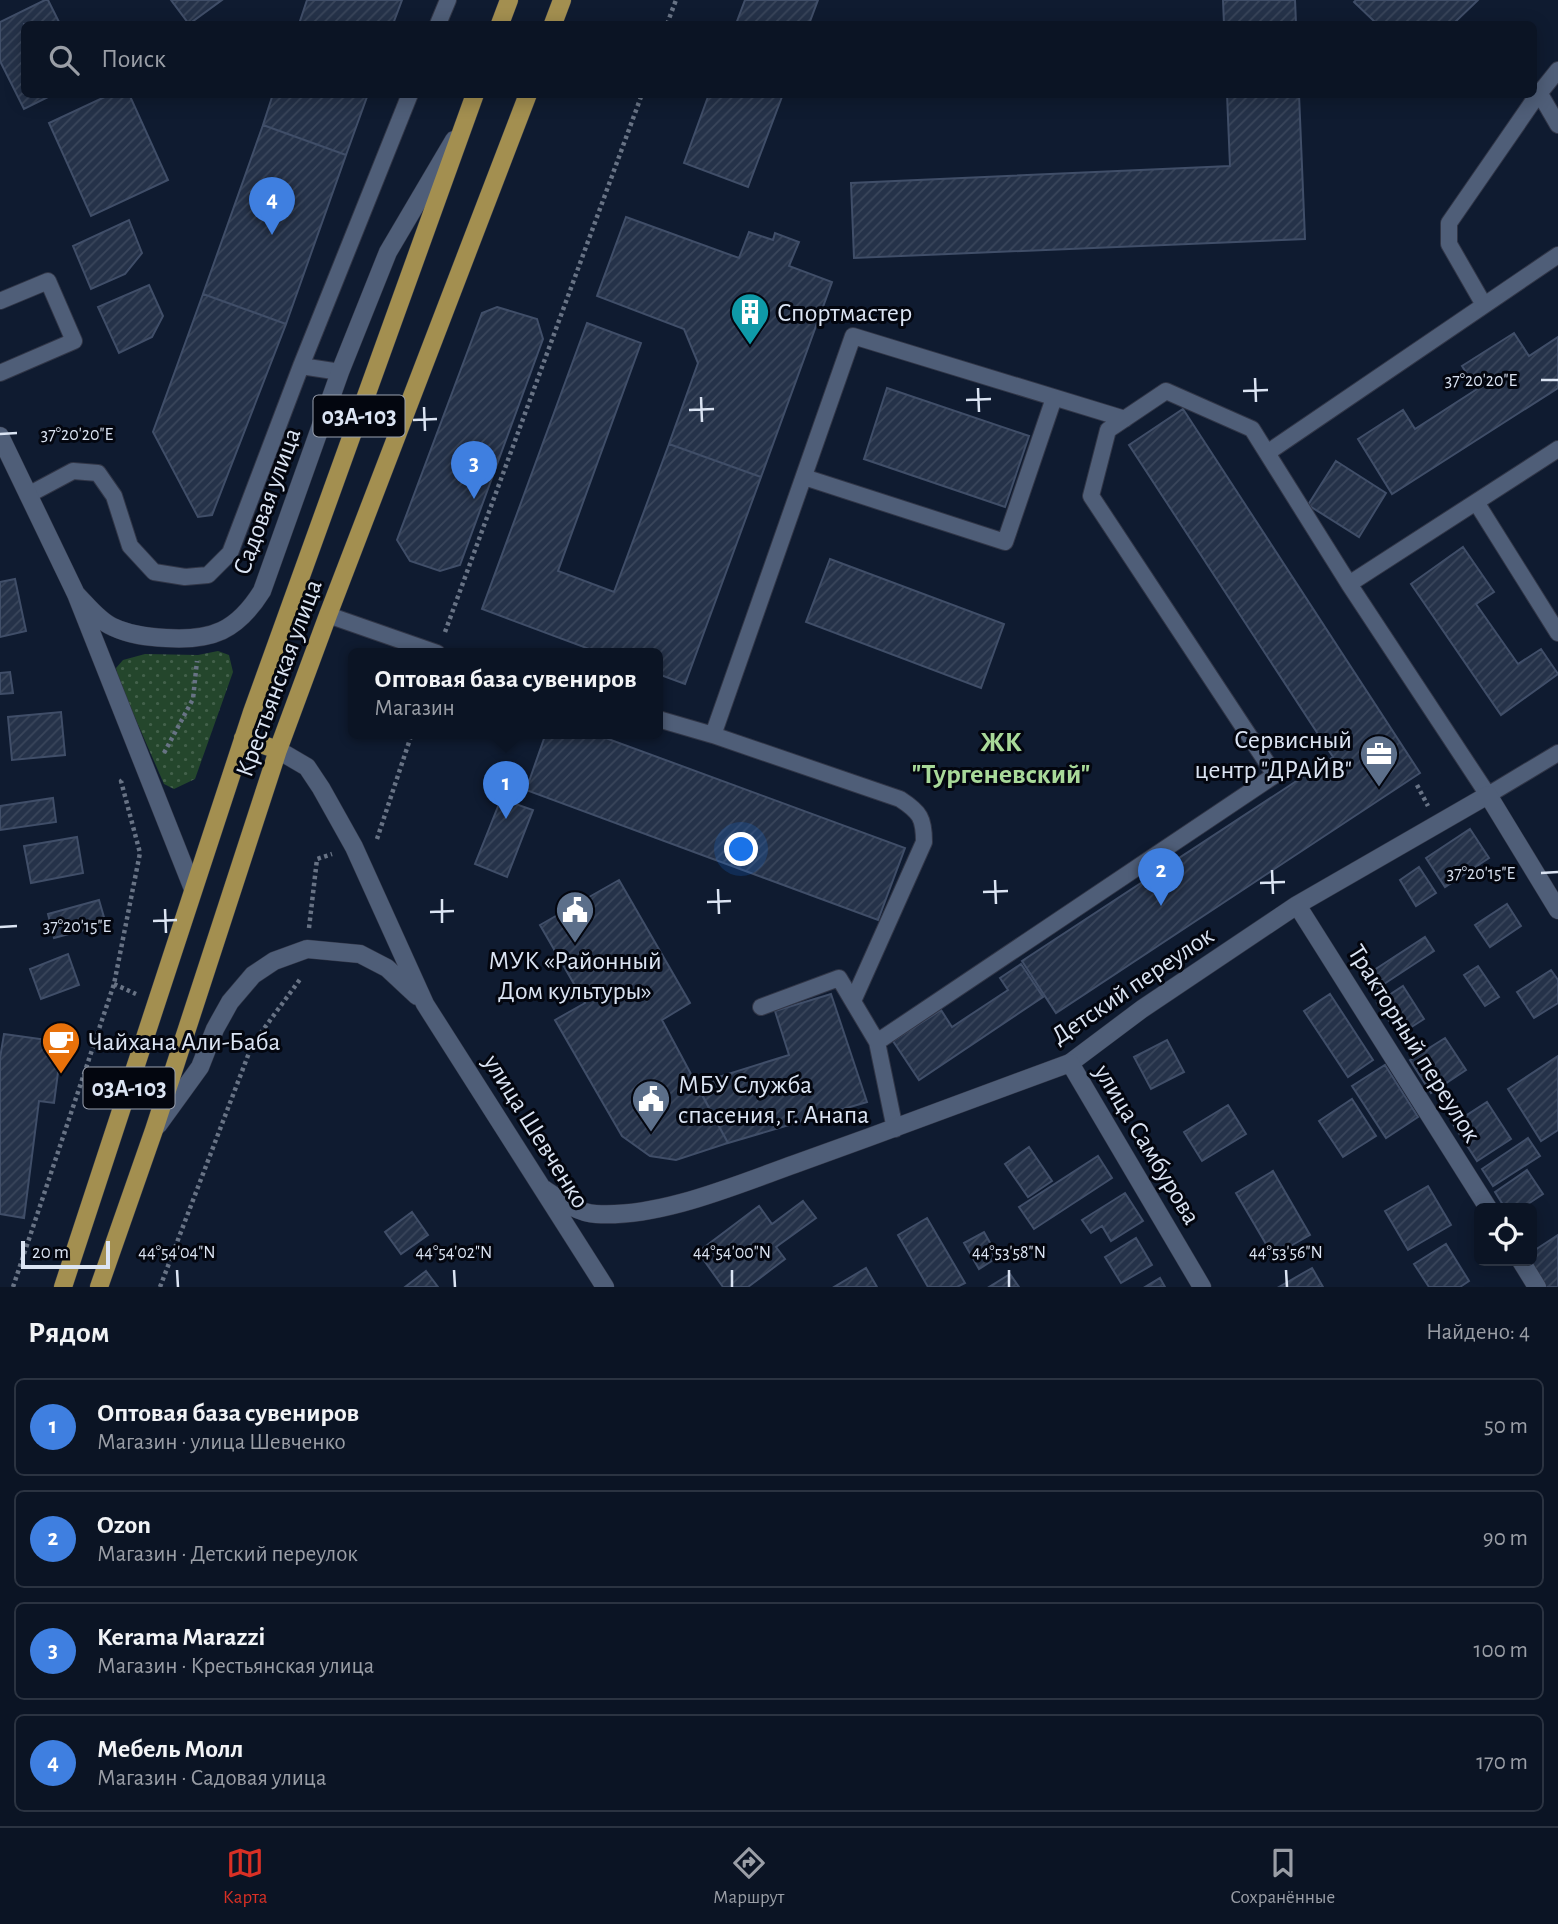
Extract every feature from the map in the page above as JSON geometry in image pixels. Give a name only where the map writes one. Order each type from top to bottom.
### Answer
[{"type":"main road","points":[[501,21],[509,0]]},
{"type":"main road","points":[[554,21],[562,0]]},
{"type":"main road","name":"Крестьянская улица","points":[[69,1282],[243,738],[474,98]]},
{"type":"main road","name":"Крестьянская улица","points":[[99,1287],[278,751],[526,98]]},
{"type":"main road","points":[[243,738],[278,751]]},
{"type":"street","name":"Садовая улица","points":[[76,594],[110,626],[139,636],[195,640],[234,624],[249,611],[262,591],[340,372],[388,252],[467,118]]},
{"type":"street","name":"Садовая улица","points":[[0,436],[76,594],[194,889]]},
{"type":"street","name":"улица Шевченко","points":[[278,751],[307,767],[354,848],[425,1004],[605,1287]]},
{"type":"street","name":"Детский переулок","points":[[544,1189],[578,1210],[594,1214],[631,1213],[696,1199],[895,1129],[1070,1063],[1142,1009],[1297,905],[1488,796]]},
{"type":"street","points":[[1488,796],[1558,910]]},
{"type":"street","name":"Тракторный переулок","points":[[1297,905],[1485,1203]]},
{"type":"street","name":"улица Шевченко","points":[[153,1130],[200,1067],[215,1029],[230,1002],[253,975],[274,961],[307,950],[360,954],[387,968],[425,1004]]},
{"type":"street","name":"улица Самбурова","points":[[1070,1063],[1202,1287]]},
{"type":"street","points":[[1524,1266],[1537,1287]]},
{"type":"lane","points":[[439,21],[448,0]]},
{"type":"lane","points":[[1484,305],[1449,244],[1448,223],[1558,71]]},
{"type":"lane","points":[[1540,94],[1558,125]]},
{"type":"lane","points":[[28,495],[73,471],[98,473],[114,496],[130,547],[155,572],[185,577],[208,575],[230,552],[408,98]]},
{"type":"lane","points":[[1267,453],[1558,255]]},
{"type":"lane","points":[[0,301],[47,281],[74,341],[0,373]]},
{"type":"lane","points":[[713,735],[853,336],[1125,419]]},
{"type":"lane","points":[[301,366],[340,372]]},
{"type":"lane","points":[[877,1042],[1275,775],[1091,496],[1108,430],[1166,391],[1252,429],[1349,584],[1488,796],[1558,753]]},
{"type":"lane","points":[[804,477],[1005,542],[1054,397]]},
{"type":"lane","points":[[1349,584],[1558,449]]},
{"type":"lane","points":[[1476,502],[1558,633]]},
{"type":"lane","points":[[328,615],[440,646]]},
{"type":"lane","points":[[663,720],[900,799],[916,809],[924,825],[924,842],[853,1001]]},
{"type":"lane","points":[[761,1007],[839,978],[877,1042],[895,1129]]},
{"type":"path","points":[[668,21],[676,0]]},
{"type":"path","points":[[440,646],[641,98]]},
{"type":"path","points":[[13,1287],[114,984],[140,853],[121,781],[157,767],[193,699],[198,655],[195,640]]},
{"type":"path","points":[[160,1287],[252,1045],[305,973],[317,859],[377,839],[409,739]]},
{"type":"green space","points":[[218,651],[229,655],[233,672],[195,779],[174,789],[164,784],[119,681],[116,668],[123,660],[145,654],[198,655]]},
{"type":"building","points":[[45,0],[48,0],[58,21],[21,21],[21,98],[46,98],[24,109],[0,61],[0,22]]},
{"type":"building","points":[[171,0],[222,0],[193,21],[187,21]]},
{"type":"building","points":[[307,0],[402,0],[394,21],[300,21]]},
{"type":"building","points":[[745,0],[818,0],[810,21],[737,21]]},
{"type":"building","points":[[1223,0],[1295,0],[1296,21],[1224,21]]},
{"type":"building","points":[[1478,0],[1456,21],[1374,21],[1354,2]]},
{"type":"building","points":[[102,98],[131,98],[168,180],[91,216],[49,123]]},
{"type":"building","points":[[272,98],[367,98],[346,155],[263,125]]},
{"type":"building","points":[[708,98],[781,98],[748,187],[684,163]]},
{"type":"building","points":[[1227,98],[1299,98],[1305,239],[854,258],[851,183],[1230,166]]},
{"type":"building","points":[[263,125],[346,155],[286,324],[203,294]]},
{"type":"building","name":"Спортмастер","points":[[626,217],[739,258],[749,232],[773,240],[775,233],[799,242],[789,266],[832,282],[761,477],[669,444],[698,363],[684,329],[597,296]]},
{"type":"building","points":[[129,220],[142,253],[125,274],[91,289],[73,246]]},
{"type":"building","points":[[149,285],[163,316],[152,337],[119,353],[98,307]]},
{"type":"building","points":[[203,294],[286,324],[212,515],[198,517],[153,432]]},
{"type":"building","points":[[497,307],[537,319],[543,339],[460,565],[440,571],[410,561],[397,540],[482,313]]},
{"type":"building","points":[[587,323],[641,343],[558,571],[614,592],[669,444],[761,477],[685,684],[663,676],[663,648],[587,648],[482,609]]},
{"type":"building","points":[[1514,333],[1529,356],[1558,337],[1558,388],[1392,494],[1358,439],[1403,410],[1415,429],[1477,389],[1462,366]]},
{"type":"building","points":[[887,388],[1029,436],[1005,507],[864,459]]},
{"type":"building","points":[[1183,409],[1420,773],[1056,1013],[1022,961],[1333,757],[1129,445]]},
{"type":"building","points":[[1336,461],[1386,493],[1359,537],[1308,505]]},
{"type":"building","points":[[1463,547],[1494,592],[1476,604],[1518,664],[1541,649],[1558,674],[1501,715],[1411,584]]},
{"type":"building","points":[[830,559],[1004,624],[981,688],[806,622]]},
{"type":"building","points":[[15,579],[26,631],[0,637],[0,582]]},
{"type":"building","points":[[10,672],[13,693],[0,694],[0,673]]},
{"type":"building","points":[[61,712],[65,755],[12,760],[8,717]]},
{"type":"building","points":[[544,739],[608,739],[905,848],[878,920],[526,790]]},
{"type":"building","points":[[53,798],[56,822],[0,830],[0,806]]},
{"type":"building","points":[[501,799],[533,810],[507,877],[475,864]]},
{"type":"building","points":[[1470,829],[1489,858],[1445,887],[1426,858]]},
{"type":"building","points":[[77,837],[83,873],[31,883],[24,846]]},
{"type":"building","points":[[1419,867],[1436,893],[1416,906],[1400,880]]},
{"type":"building","points":[[619,880],[690,1003],[662,1020],[728,1143],[676,1160],[650,1156],[622,1136],[555,1020],[585,1003],[540,925]]},
{"type":"building","points":[[99,900],[106,924],[54,938],[48,914]]},
{"type":"building","points":[[1507,904],[1521,926],[1490,947],[1475,925]]},
{"type":"building","points":[[1425,937],[1434,951],[1375,990],[1365,976]]},
{"type":"building","points":[[68,954],[79,985],[41,999],[30,969]]},
{"type":"building","points":[[1021,964],[1043,997],[919,1080],[893,1041],[941,1010],[952,1027],[1008,990],[1000,978]]},
{"type":"building","points":[[1478,966],[1499,997],[1485,1006],[1464,975]]},
{"type":"building","points":[[1551,970],[1558,980],[1558,1003],[1534,1018],[1517,992]]},
{"type":"building","points":[[1403,986],[1424,1019],[1399,1035],[1377,1003]]},
{"type":"building","points":[[831,994],[867,1102],[728,1143],[696,1084],[789,1055],[775,1011]]},
{"type":"building","points":[[1330,994],[1373,1060],[1348,1077],[1304,1011]]},
{"type":"building","points":[[4,1034],[62,1042],[54,1103],[39,1101],[24,1218],[0,1214],[0,1058]]},
{"type":"building","points":[[1445,1038],[1466,1070],[1431,1093],[1410,1060]]},
{"type":"building","points":[[1167,1040],[1184,1072],[1151,1089],[1134,1057]]},
{"type":"building","points":[[1558,1056],[1558,1130],[1541,1141],[1508,1089]]},
{"type":"building","points":[[1385,1065],[1418,1117],[1386,1138],[1352,1086]]},
{"type":"building","points":[[1352,1099],[1376,1136],[1343,1157],[1319,1121]]},
{"type":"building","points":[[1487,1102],[1511,1139],[1477,1161],[1453,1124]]},
{"type":"building","points":[[1228,1105],[1246,1134],[1202,1161],[1184,1132]]},
{"type":"building","points":[[1528,1138],[1540,1156],[1493,1186],[1482,1169]]},
{"type":"building","points":[[1029,1147],[1052,1181],[1028,1197],[1005,1164]]},
{"type":"building","points":[[1098,1156],[1112,1178],[1034,1229],[1019,1207]]},
{"type":"building","points":[[1527,1170],[1543,1194],[1530,1203],[1502,1203],[1495,1192]]},
{"type":"building","points":[[1273,1171],[1310,1235],[1273,1256],[1236,1193]]},
{"type":"building","points":[[1428,1186],[1451,1225],[1408,1250],[1385,1211]]},
{"type":"building","points":[[1125,1193],[1143,1221],[1111,1241],[1102,1226],[1091,1233],[1082,1220]]},
{"type":"building","points":[[803,1201],[816,1218],[776,1247],[785,1259],[748,1287],[723,1287],[698,1252],[759,1206],[772,1224]]},
{"type":"building","points":[[412,1212],[428,1235],[401,1254],[385,1232]]},
{"type":"building","points":[[927,1218],[965,1283],[957,1287],[928,1287],[898,1235]]},
{"type":"building","points":[[984,1232],[998,1257],[979,1269],[964,1243]]},
{"type":"building","points":[[1558,1235],[1558,1287],[1545,1287],[1531,1266],[1537,1266],[1537,1249]]},
{"type":"building","points":[[1136,1238],[1152,1265],[1121,1283],[1105,1257]]},
{"type":"building","points":[[1446,1244],[1469,1281],[1460,1287],[1429,1287],[1414,1264]]},
{"type":"building","points":[[866,1268],[877,1287],[834,1287]]},
{"type":"building","points":[[1312,1268],[1323,1287],[1279,1287]]},
{"type":"building","points":[[426,1271],[438,1287],[405,1287]]},
{"type":"building","points":[[1010,1274],[1019,1287],[989,1287]]},
{"type":"building","points":[[1160,1278],[1165,1287],[1145,1287]]},
{"type":"place","name":"Мебель Молл","points":[[272,235]]},
{"type":"place","name":"Спортмастер","points":[[750,346]]},
{"type":"place","name":"Kerama Marazzi","points":[[474,499]]},
{"type":"place","name":"Сервисный центр \"ДРАЙВ\"","points":[[1379,788]]},
{"type":"place","name":"Оптовая база сувениров","points":[[506,819]]},
{"type":"place","name":"Ozon","points":[[1161,906]]},
{"type":"place","name":"МУК «Районный Дом культуры»","points":[[575,944]]},
{"type":"place","name":"Чайхана Али-Баба","points":[[61,1075]]},
{"type":"place","name":"МБУ Служба спасения, г. Анапа","points":[[651,1133]]},
{"type":"district","name":"ЖК \"Тургеневский\"","points":[[1001,757]]}]
